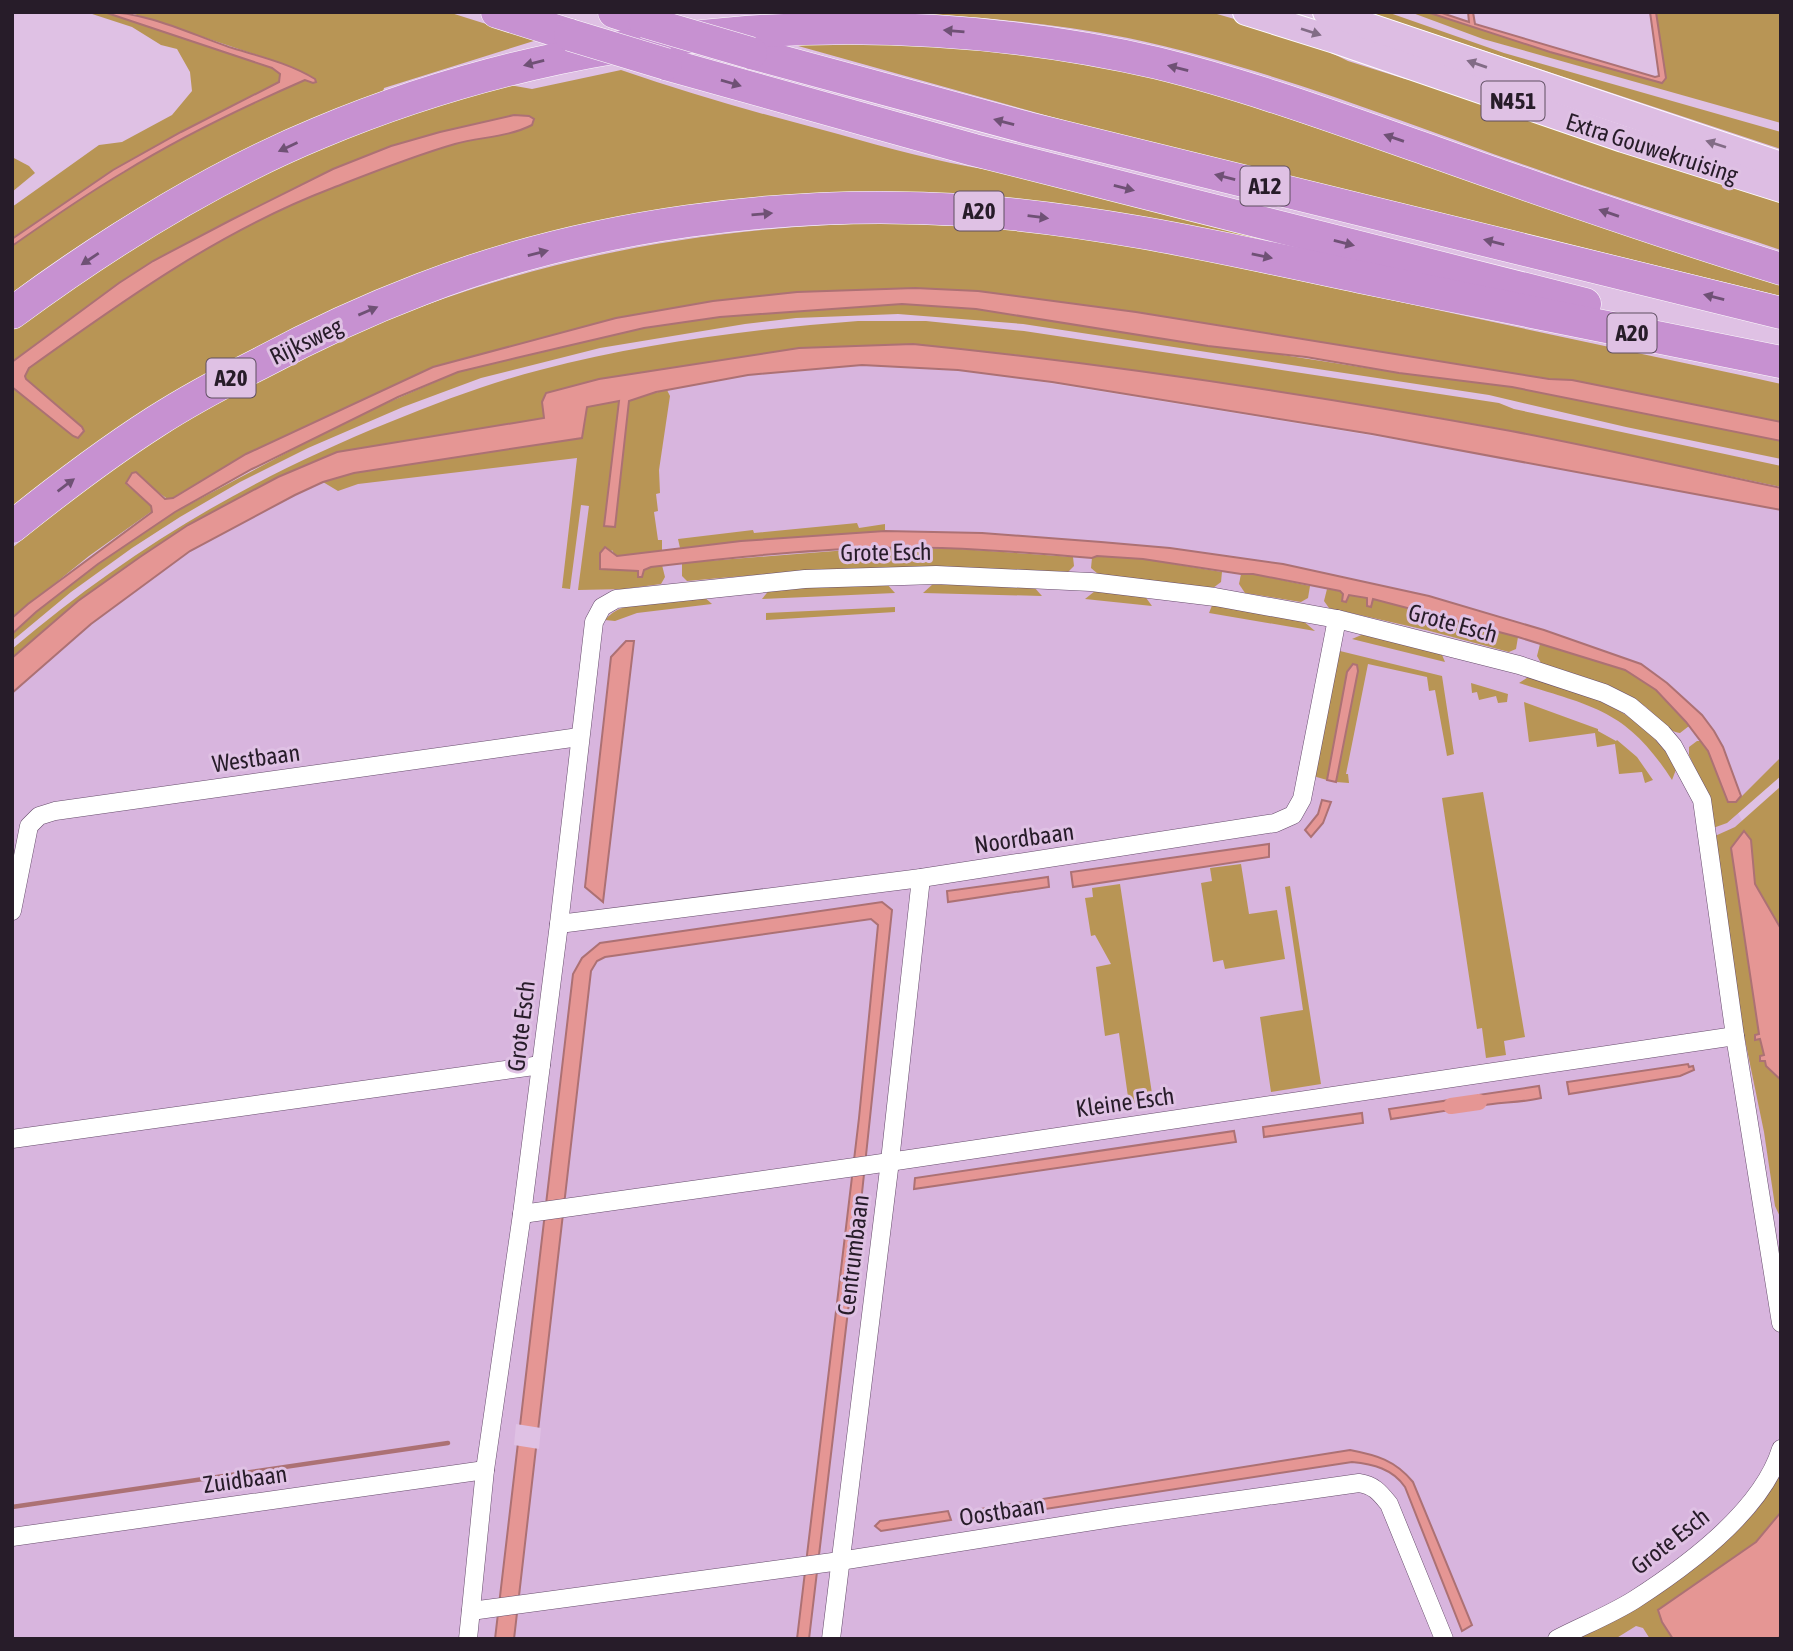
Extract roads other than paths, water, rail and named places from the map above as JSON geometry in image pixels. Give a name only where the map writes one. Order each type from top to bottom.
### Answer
[{"type":"highway","name":"A12","points":[[497,12],[666,64],[974,150],[1490,278],[1781,359]]},
{"type":"highway","name":"A12","points":[[614,12],[751,53],[1015,125],[1781,313]]},
{"type":"highway","points":[[12,313],[132,230],[230,175],[315,134],[351,120],[501,71],[592,50],[745,30],[817,26],[963,31],[1094,50],[1224,81],[1781,269]]},
{"type":"highway","name":"Rijksweg","points":[[12,527],[106,455],[159,419],[318,332],[425,288],[473,272],[586,241],[717,218],[819,209],[964,210],[1054,219],[1147,233],[1484,303],[1781,359]]},
{"type":"main road","name":"Extra Gouwekruising","points":[[1245,12],[1781,189]]},
{"type":"main road","name":"Extra Gouwekruising","points":[[1326,12],[1781,165]]},
{"type":"street","name":"Grote Esch","points":[[467,1639],[485,1470],[530,1213],[541,1065],[594,622],[602,607],[617,599],[805,579],[936,575],[1091,582],[1215,597],[1337,619],[1519,665],[1604,693],[1630,705],[1673,746],[1702,800],[1735,1036],[1775,1243],[1781,1323]]},
{"type":"street","name":"Noordbaan","points":[[559,924],[921,878],[1275,824],[1293,815],[1302,799],[1337,619]]},
{"type":"street","name":"Westbaan","points":[[12,911],[29,826],[40,816],[55,811],[579,737]]},
{"type":"street","name":"Centrumbaan","points":[[831,1639],[832,1562],[890,1161],[921,878]]},
{"type":"street","name":"Kleine Esch","points":[[530,1213],[1735,1036]]},
{"type":"street","points":[[12,1139],[541,1065]]},
{"type":"street","name":"Grote Esch","points":[[1557,1639],[1633,1601],[1706,1547],[1749,1508],[1776,1466],[1781,1449]]},
{"type":"street","name":"Zuidbaan","points":[[12,1537],[485,1470]]},
{"type":"street","name":"Oostbaan","points":[[471,1611],[832,1562],[1118,1517],[1359,1483],[1369,1485],[1380,1492],[1389,1504],[1444,1639]]},
{"type":"waterway","points":[[1451,1106],[1479,1102]]},
{"type":"waterway","points":[[12,1507],[448,1443]]}]
